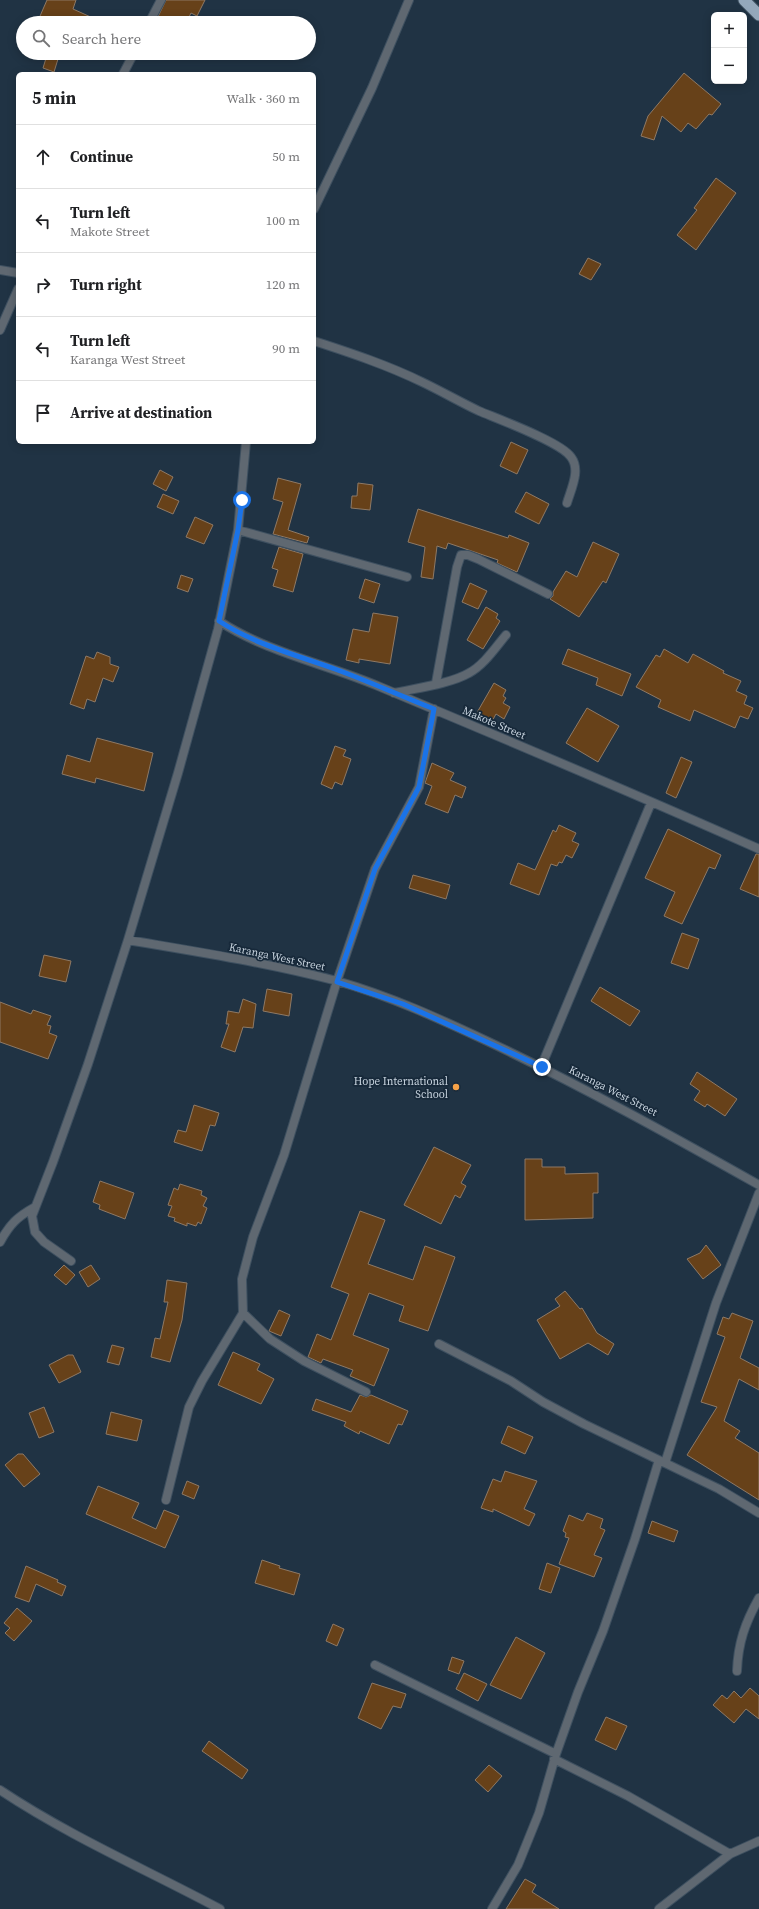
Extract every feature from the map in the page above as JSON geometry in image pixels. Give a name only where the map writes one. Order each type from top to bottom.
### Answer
[{"type":"highway","points":[[744,0],[759,15]]},
{"type":"street","points":[[153,16],[161,0]]},
{"type":"street","points":[[316,205],[372,88],[409,0]]},
{"type":"street","points":[[124,72],[130,60]]},
{"type":"street","points":[[0,270],[16,273]]},
{"type":"street","points":[[0,330],[16,294]]},
{"type":"street","points":[[316,342],[359,355],[414,379],[561,448],[571,457],[576,470],[567,503]]},
{"type":"street","points":[[71,1260],[44,1242],[35,1232],[32,1216],[83,1078],[128,940],[178,773],[219,621],[238,530],[246,444]]},
{"type":"street","points":[[238,530],[407,577]]},
{"type":"street","points":[[436,683],[457,567],[461,556],[468,555],[478,559],[548,594]]},
{"type":"street","name":"Makote Street","points":[[219,621],[233,630],[267,645],[366,681],[434,709],[759,849]]},
{"type":"street","points":[[393,693],[453,680],[469,673],[480,665],[506,635]]},
{"type":"street","points":[[166,1500],[189,1407],[202,1381],[243,1313],[242,1279],[253,1237],[284,1155],[337,982],[375,869],[419,787],[434,709]]},
{"type":"street","points":[[542,1067],[651,802]]},
{"type":"street","name":"Karanga West Street","points":[[128,940],[250,962],[337,982],[403,1004],[542,1067],[647,1121],[759,1185]]},
{"type":"street","points":[[492,1909],[518,1865],[539,1813],[555,1757],[578,1692],[603,1631],[716,1303],[759,1193]]},
{"type":"street","points":[[0,1242],[9,1226],[21,1215],[35,1207]]},
{"type":"street","points":[[243,1313],[270,1339],[304,1361],[366,1392]]},
{"type":"street","points":[[438,1344],[511,1381],[543,1402],[584,1424],[719,1489],[759,1513]]},
{"type":"street","points":[[737,1672],[738,1651],[744,1630],[759,1598]]},
{"type":"street","points":[[375,1665],[555,1757],[628,1796],[730,1854]]},
{"type":"street","points":[[0,1790],[22,1805],[86,1840],[220,1909]]},
{"type":"street","points":[[660,1909],[730,1854],[759,1841]]},
{"type":"building","points":[[47,0],[76,0],[73,9],[88,16],[40,16]]},
{"type":"building","points":[[166,0],[205,0],[197,16],[191,13],[190,16],[158,16]]},
{"type":"building","points":[[45,60],[58,60],[54,72],[43,68]]},
{"type":"building","points":[[684,73],[721,104],[712,115],[709,114],[696,129],[688,123],[681,132],[662,116],[654,140],[641,136],[648,116]]},
{"type":"building","points":[[716,178],[736,193],[696,250],[677,235],[697,210],[694,208]]},
{"type":"building","points":[[588,258],[601,264],[591,280],[579,274]]},
{"type":"building","points":[[511,442],[528,450],[517,474],[500,466]]},
{"type":"building","points":[[160,470],[173,477],[166,491],[153,484]]},
{"type":"building","points":[[278,478],[301,484],[288,530],[309,537],[307,543],[273,534],[283,502],[273,499]]},
{"type":"building","points":[[358,483],[373,485],[370,510],[351,508],[352,496],[357,496]]},
{"type":"building","points":[[526,492],[549,504],[539,524],[515,512]]},
{"type":"building","points":[[163,494],[179,501],[173,514],[157,507]]},
{"type":"building","points":[[418,509],[508,538],[509,535],[529,543],[517,572],[497,563],[498,560],[448,543],[446,549],[437,546],[433,579],[421,577],[425,547],[408,542]]},
{"type":"building","points":[[195,517],[213,525],[204,544],[186,537]]},
{"type":"building","points":[[593,542],[619,554],[606,583],[603,581],[579,617],[550,599],[566,571],[577,577]]},
{"type":"building","points":[[279,547],[303,554],[293,592],[273,586],[278,570],[272,568]]},
{"type":"building","points":[[181,575],[193,579],[188,592],[177,588]]},
{"type":"building","points":[[365,579],[380,584],[374,603],[359,598]]},
{"type":"building","points":[[470,583],[487,591],[478,609],[462,602]]},
{"type":"building","points":[[486,607],[498,614],[496,618],[500,621],[483,649],[467,640]]},
{"type":"building","points":[[373,613],[398,617],[390,664],[359,659],[359,663],[346,660],[353,629],[369,632]]},
{"type":"building","points":[[568,649],[631,674],[622,696],[596,685],[598,678],[562,664]]},
{"type":"building","points":[[664,649],[688,663],[693,654],[724,671],[723,673],[741,681],[736,691],[747,696],[744,704],[753,708],[748,719],[740,716],[735,728],[694,710],[690,721],[658,707],[661,700],[636,687],[656,655],[660,657]]},
{"type":"building","points":[[97,652],[110,657],[110,664],[119,667],[113,682],[103,678],[95,702],[87,699],[84,709],[70,704],[86,656],[94,659]]},
{"type":"building","points":[[494,683],[506,690],[503,696],[506,698],[503,703],[510,707],[504,719],[496,714],[490,725],[475,716]]},
{"type":"building","points":[[587,708],[619,726],[598,762],[566,743]]},
{"type":"building","points":[[97,738],[153,753],[144,791],[96,778],[95,783],[62,774],[67,755],[90,762]]},
{"type":"building","points":[[335,746],[346,750],[343,756],[351,759],[342,785],[335,782],[332,789],[321,784]]},
{"type":"building","points":[[681,757],[692,762],[676,798],[666,793]]},
{"type":"building","points":[[432,763],[454,773],[450,780],[466,787],[462,798],[455,795],[448,813],[425,804],[432,786],[425,783]]},
{"type":"building","points":[[559,825],[576,833],[572,841],[579,844],[572,858],[566,855],[562,863],[559,862],[557,866],[551,864],[539,895],[510,884],[518,863],[535,870],[553,830],[556,832]]},
{"type":"building","points":[[668,829],[721,855],[715,869],[709,867],[682,924],[664,916],[675,892],[645,878]]},
{"type":"building","points":[[756,854],[759,854],[759,897],[740,889]]},
{"type":"building","points":[[413,875],[450,885],[446,899],[409,888]]},
{"type":"building","points":[[682,933],[699,939],[688,969],[671,963]]},
{"type":"building","points":[[44,955],[71,961],[66,982],[39,976]]},
{"type":"building","points":[[600,987],[640,1011],[630,1026],[591,1001]]},
{"type":"building","points":[[267,989],[292,994],[289,1016],[263,1011]]},
{"type":"building","points":[[243,999],[256,1004],[253,1028],[243,1027],[235,1052],[221,1047],[229,1024],[226,1024],[228,1011],[239,1013]]},
{"type":"building","points":[[0,1002],[31,1014],[33,1010],[51,1016],[47,1025],[51,1026],[49,1033],[57,1036],[48,1059],[0,1042]]},
{"type":"building","points":[[697,1072],[737,1099],[725,1116],[707,1104],[705,1107],[694,1100],[700,1091],[690,1084]]},
{"type":"building","points":[[194,1105],[219,1113],[215,1126],[210,1125],[202,1151],[174,1142],[178,1130],[186,1132]]},
{"type":"building","points":[[434,1147],[471,1165],[461,1183],[466,1186],[460,1198],[455,1195],[441,1224],[404,1205]]},
{"type":"building","points":[[525,1159],[542,1159],[542,1167],[565,1167],[565,1174],[598,1173],[598,1193],[593,1193],[593,1218],[525,1220]]},
{"type":"building","points":[[100,1181],[134,1193],[125,1219],[99,1209],[100,1205],[93,1202]]},
{"type":"building","points":[[180,1184],[202,1191],[201,1195],[207,1198],[203,1206],[207,1208],[201,1224],[198,1222],[196,1226],[187,1223],[187,1226],[174,1221],[175,1218],[168,1216],[172,1206],[168,1205],[174,1188],[178,1190]]},
{"type":"building","points":[[360,1211],[385,1220],[368,1264],[413,1280],[425,1246],[455,1257],[428,1331],[399,1321],[404,1306],[369,1293],[353,1335],[389,1349],[374,1386],[350,1376],[353,1370],[323,1359],[321,1363],[308,1357],[317,1334],[331,1340],[349,1294],[331,1287]]},
{"type":"building","points":[[706,1245],[721,1265],[703,1279],[687,1259],[700,1253]]},
{"type":"building","points":[[64,1265],[75,1275],[66,1285],[54,1275]]},
{"type":"building","points":[[91,1265],[100,1279],[88,1287],[79,1272]]},
{"type":"building","points":[[167,1280],[187,1283],[182,1320],[170,1362],[151,1357],[155,1338],[160,1339],[168,1302],[164,1302]]},
{"type":"building","points":[[565,1291],[580,1309],[582,1308],[597,1333],[614,1344],[608,1355],[588,1343],[560,1359],[537,1320],[560,1306],[555,1299]]},
{"type":"building","points":[[279,1310],[290,1315],[281,1336],[269,1331]]},
{"type":"building","points":[[732,1313],[753,1321],[740,1358],[759,1368],[759,1390],[739,1379],[724,1421],[740,1431],[735,1438],[759,1453],[759,1500],[687,1455],[717,1407],[701,1402],[725,1337],[717,1334],[723,1317],[729,1319]]},
{"type":"building","points":[[112,1345],[124,1348],[119,1365],[107,1362]]},
{"type":"building","points":[[233,1352],[260,1364],[257,1370],[274,1379],[261,1404],[218,1385]]},
{"type":"building","points":[[68,1355],[73,1355],[81,1372],[59,1383],[49,1365]]},
{"type":"building","points":[[360,1395],[366,1397],[371,1395],[408,1411],[402,1425],[398,1424],[389,1444],[360,1431],[359,1434],[344,1426],[346,1422],[312,1410],[316,1399],[351,1412]]},
{"type":"building","points":[[44,1407],[54,1432],[39,1438],[29,1413]]},
{"type":"building","points":[[111,1412],[142,1420],[137,1441],[106,1434]]},
{"type":"building","points":[[508,1426],[533,1437],[525,1454],[501,1443]]},
{"type":"building","points":[[18,1454],[23,1454],[40,1474],[24,1487],[5,1465]]},
{"type":"building","points":[[505,1471],[537,1481],[524,1509],[535,1514],[529,1526],[493,1509],[493,1512],[481,1508],[493,1479],[501,1482]]},
{"type":"building","points":[[187,1481],[199,1486],[194,1499],[182,1494]]},
{"type":"building","points":[[98,1486],[139,1503],[132,1518],[156,1529],[164,1510],[179,1516],[165,1548],[86,1514]]},
{"type":"building","points":[[587,1513],[603,1519],[600,1528],[605,1530],[594,1555],[602,1558],[594,1577],[559,1564],[569,1538],[565,1537],[566,1533],[563,1531],[569,1515],[583,1521]]},
{"type":"building","points":[[652,1521],[678,1531],[674,1542],[648,1533]]},
{"type":"building","points":[[262,1560],[280,1566],[279,1568],[300,1574],[294,1595],[255,1583]]},
{"type":"building","points":[[547,1563],[560,1568],[551,1593],[539,1589]]},
{"type":"building","points":[[26,1566],[58,1580],[57,1582],[66,1586],[62,1596],[36,1584],[29,1602],[15,1597]]},
{"type":"building","points":[[17,1608],[32,1621],[14,1641],[5,1633],[10,1628],[4,1623]]},
{"type":"building","points":[[333,1624],[344,1629],[337,1646],[326,1641]]},
{"type":"building","points":[[516,1637],[545,1653],[521,1699],[490,1685]]},
{"type":"building","points":[[452,1657],[464,1661],[459,1674],[448,1670]]},
{"type":"building","points":[[464,1673],[487,1684],[478,1701],[456,1689]]},
{"type":"building","points":[[372,1683],[406,1694],[401,1708],[393,1706],[381,1729],[358,1718]]},
{"type":"building","points":[[750,1688],[759,1696],[759,1719],[746,1709],[734,1723],[713,1705],[722,1695],[727,1699],[734,1691],[741,1698]]},
{"type":"building","points":[[606,1717],[627,1726],[616,1750],[595,1740]]},
{"type":"building","points":[[209,1741],[248,1770],[242,1779],[202,1751]]},
{"type":"building","points":[[489,1765],[502,1776],[488,1792],[475,1780]]},
{"type":"building","points":[[525,1879],[536,1885],[532,1892],[559,1909],[506,1909]]},
{"type":"place","name":"Hope International School","points":[[456,1087]]},
{"type":"route","points":[[242,500],[238,530],[219,621],[233,630],[267,645],[335,669],[434,709],[419,787],[397,831],[375,869],[337,982],[403,1004],[542,1067]]}]
